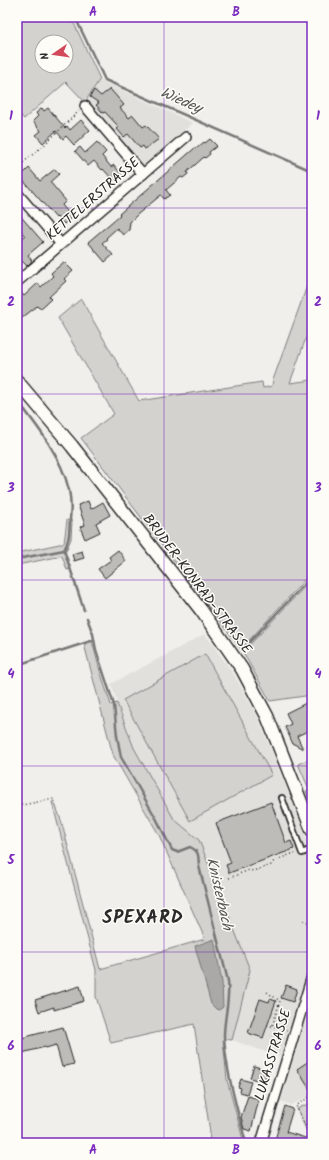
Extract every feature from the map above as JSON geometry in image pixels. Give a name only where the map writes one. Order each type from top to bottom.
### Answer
[{"type":"street","points":[[85,106],[143,174]]},
{"type":"street","name":"KETTELERSTRASSE","points":[[17,282],[186,137]]},
{"type":"street","points":[[17,193],[62,244]]},
{"type":"street","name":"BRUDER-KONRAD-STRASSE","points":[[17,381],[72,446],[201,610],[238,663],[266,716],[312,830]]},
{"type":"street","name":"LUKASSTRASSE","points":[[261,1143],[312,976]]},
{"type":"lane","points":[[282,798],[302,853],[312,849]]},
{"type":"path","points":[[17,168],[85,106]]},
{"type":"path","points":[[17,806],[54,799]]},
{"type":"path","points":[[229,878],[249,870],[253,871],[271,865],[274,861],[294,853],[297,855]]},
{"type":"path","points":[[304,921],[312,924]]},
{"type":"path","points":[[267,992],[280,1001],[272,1027]]},
{"type":"path","points":[[267,1025],[286,1029]]},
{"type":"path","points":[[312,1096],[296,1106],[312,1139]]},
{"type":"shaded area","points":[[17,17],[71,17],[100,79],[85,102],[66,82],[24,119],[17,111]]},
{"type":"shaded area","points":[[100,80],[193,123],[141,167],[85,102]]},
{"type":"shaded area","points":[[312,272],[312,321],[290,383],[312,380],[312,572],[241,649],[81,438],[114,414],[58,318],[81,299],[139,401],[262,382],[263,388],[272,386]]},
{"type":"shaded area","points":[[67,520],[72,521],[71,539],[65,553],[71,569],[67,570],[62,556],[17,565],[17,553],[64,543]]},
{"type":"shaded area","points":[[312,579],[312,695],[270,701],[243,652]]},
{"type":"shaded area","points":[[205,634],[233,673],[257,715],[312,852],[312,956],[280,1057],[232,1040],[250,970],[199,840],[174,819],[134,748],[111,684]]},
{"type":"shaded area","points":[[92,641],[111,705],[117,703],[134,748],[174,819],[199,840],[250,970],[232,1040],[223,1039],[227,1080],[244,1143],[209,1143],[210,1132],[194,1024],[111,1043],[96,997],[96,970],[52,802],[54,801],[61,820],[100,969],[205,939],[159,835],[113,755],[84,644]]},
{"type":"shaded area","points":[[205,654],[272,775],[190,821],[123,700]]},
{"type":"shaded area","points":[[312,758],[312,807],[306,791],[309,789],[298,764]]},
{"type":"shaded area","points":[[214,939],[222,982],[223,1007],[219,1010],[211,1004],[195,946]]},
{"type":"shaded area","points":[[312,999],[312,1094],[292,1105],[281,1101]]},
{"type":"shaded area","points":[[312,1102],[312,1143],[297,1109]]},
{"type":"building","points":[[110,89],[124,105],[120,108],[129,118],[133,115],[143,127],[146,125],[159,139],[145,149],[143,146],[140,148],[128,134],[124,137],[117,129],[119,127],[96,105],[99,103],[90,97],[94,90],[101,96]]},
{"type":"building","points":[[42,108],[44,111],[48,108],[65,128],[67,126],[70,130],[81,120],[90,130],[74,145],[66,136],[63,139],[56,131],[43,143],[36,135],[41,131],[33,121],[38,116],[36,113]]},
{"type":"building","points":[[210,139],[217,146],[209,152],[210,154],[205,158],[204,157],[187,172],[188,174],[183,178],[181,177],[166,190],[170,195],[164,199],[161,195],[138,214],[130,222],[129,230],[123,235],[117,228],[106,238],[107,239],[102,243],[113,255],[105,262],[88,242],[196,147],[197,148]]},
{"type":"building","points":[[97,142],[106,152],[102,156],[111,167],[114,165],[122,175],[114,181],[94,161],[88,166],[75,151],[80,147],[85,153]]},
{"type":"building","points":[[29,168],[40,181],[55,169],[59,174],[50,182],[66,201],[62,205],[72,217],[64,224],[57,217],[56,218],[20,177]]},
{"type":"building","points":[[17,212],[43,242],[28,255],[32,261],[27,266],[21,260],[17,264],[17,243],[25,236],[17,227]]},
{"type":"building","points":[[64,262],[73,271],[64,279],[66,281],[49,297],[51,299],[41,308],[37,306],[17,321],[17,288],[24,296],[38,283],[41,287],[53,276],[51,273]]},
{"type":"building","points":[[88,501],[91,509],[103,502],[110,515],[96,523],[100,532],[85,539],[80,527],[85,525],[78,505]]},
{"type":"building","points":[[118,550],[126,561],[105,578],[98,569],[111,560],[109,557]]},
{"type":"building","points":[[82,551],[84,558],[74,561],[72,554]]},
{"type":"building","points":[[312,700],[312,729],[297,736],[303,749],[293,744],[285,727],[291,724],[286,713]]},
{"type":"building","points":[[271,802],[286,843],[291,841],[294,849],[229,873],[226,865],[231,863],[216,823]]},
{"type":"building","points":[[286,985],[297,989],[293,1002],[281,998]]},
{"type":"building","points":[[80,986],[84,1001],[54,1010],[54,1007],[39,1012],[35,1000]]},
{"type":"building","points":[[260,999],[269,1002],[270,999],[276,1001],[263,1038],[248,1033]]},
{"type":"building","points":[[63,1027],[74,1064],[62,1067],[56,1045],[22,1053],[18,1039]]},
{"type":"building","points":[[312,1059],[312,1093],[297,1069]]},
{"type":"building","points":[[254,1066],[268,1070],[264,1082],[250,1078]]},
{"type":"building","points":[[241,1079],[251,1082],[247,1094],[240,1092],[241,1088],[238,1087]]},
{"type":"building","points":[[248,1096],[259,1099],[251,1131],[244,1129],[241,1117]]},
{"type":"building","points":[[285,1106],[293,1109],[286,1132],[312,1140],[312,1143],[274,1143]]},
{"type":"waterway","name":"Wiedey","points":[[75,17],[105,80],[312,171]]},
{"type":"waterway","name":"Knisterbach","points":[[17,400],[48,442],[65,477],[70,493],[71,508],[69,535],[64,550],[84,610]]},
{"type":"waterway","points":[[17,559],[64,550]]},
{"type":"waterway","points":[[242,650],[312,576]]},
{"type":"waterway","name":"Knisterbach","points":[[87,618],[114,705],[121,757],[157,820],[172,850],[177,852],[190,847],[198,854],[199,866],[228,981],[224,1029],[225,1050],[232,1090],[246,1143]]},
{"type":"waterway","points":[[17,665],[94,640]]},
{"type":"district","name":"SPEXARD","points":[[143,918]]}]
